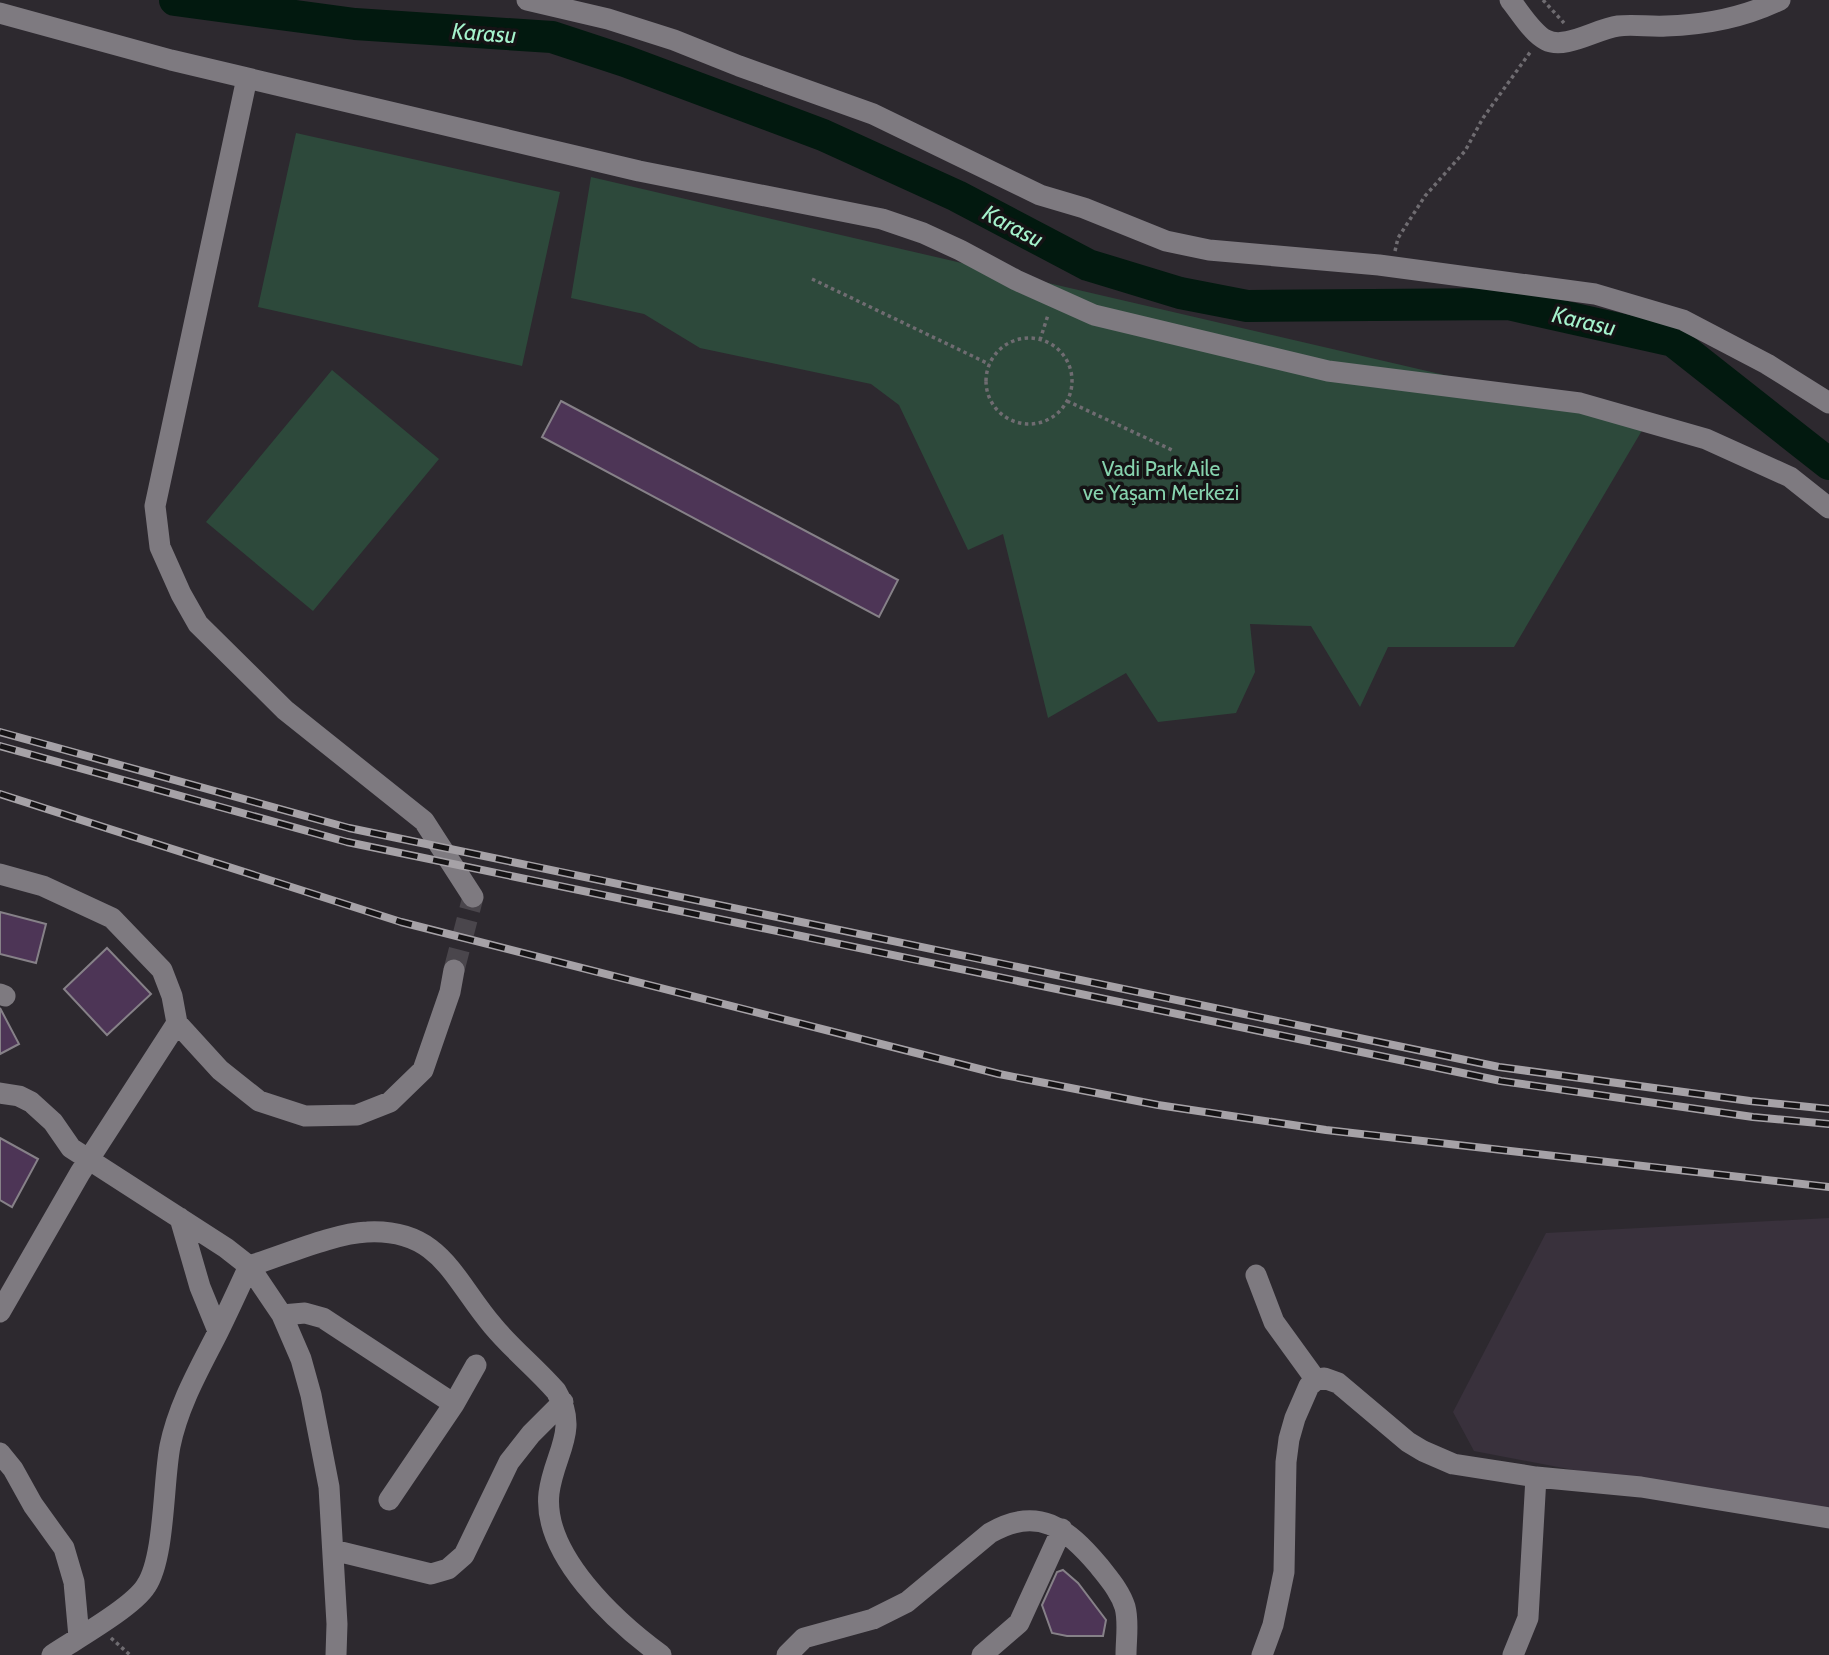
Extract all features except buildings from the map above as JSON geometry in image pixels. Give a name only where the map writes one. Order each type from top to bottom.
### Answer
[{"type":"street","points":[[527,0],[608,19],[674,40],[873,114],[1040,195],[1084,208],[1166,241],[1209,250],[1392,267],[1595,294],[1684,320],[1767,364],[1829,404]]},
{"type":"street","points":[[1510,0],[1545,40],[1559,43],[1621,26],[1724,21],[1780,0]]},
{"type":"street","points":[[0,13],[247,78],[639,171],[882,219],[948,244],[1016,280],[1094,316],[1328,372],[1580,403],[1706,439],[1790,477],[1829,508]]},
{"type":"street","points":[[247,78],[155,506],[160,547],[198,624],[285,710],[424,821],[472,897]]},
{"type":"street","points":[[0,874],[43,886],[111,918],[162,970],[172,996],[177,1023],[220,1070],[259,1101],[305,1116],[357,1115],[390,1102],[423,1070],[450,992],[454,971]]},
{"type":"street","points":[[4,1298],[177,1023]]},
{"type":"street","points":[[0,1093],[19,1096],[32,1102],[53,1122],[71,1148],[180,1217],[249,1266],[282,1315],[301,1359],[322,1441],[329,1487],[336,1655]]},
{"type":"street","points":[[180,1217],[200,1287],[218,1331]]},
{"type":"street","points":[[52,1655],[134,1601],[146,1587],[153,1572],[170,1446],[188,1391],[249,1266],[349,1234],[385,1232],[424,1245],[451,1267],[493,1326],[529,1360],[556,1391],[566,1413],[566,1435],[549,1494],[555,1534],[582,1578],[601,1602],[622,1624],[661,1655]]},
{"type":"street","points":[[1256,1275],[1274,1322],[1316,1380]]},
{"type":"street","points":[[282,1315],[304,1313],[323,1318],[454,1404]]},
{"type":"street","points":[[389,1500],[454,1404],[476,1365]]},
{"type":"street","points":[[1262,1655],[1273,1625],[1284,1572],[1286,1462],[1289,1439],[1303,1399],[1316,1380],[1331,1379],[1338,1383],[1408,1442],[1453,1464],[1536,1477],[1641,1487],[1829,1518]]},
{"type":"street","points":[[333,1550],[422,1573],[431,1574],[448,1569],[464,1555],[509,1462],[531,1434],[563,1402]]},
{"type":"street","points":[[0,1453],[64,1548],[74,1581],[79,1637]]},
{"type":"street","points":[[1513,1655],[1528,1618],[1536,1477]]},
{"type":"street","points":[[787,1655],[804,1638],[892,1612],[990,1533],[1003,1525],[1032,1520],[1046,1522],[1062,1529],[1090,1555],[1121,1596],[1127,1621],[1126,1655]]},
{"type":"street","points":[[982,1655],[1019,1623],[1062,1529]]},
{"type":"path","points":[[1543,0],[1561,18],[1572,40]]},
{"type":"path","points":[[1392,267],[1398,238],[1424,195],[1465,152],[1483,118],[1507,87],[1514,71],[1527,54],[1545,40]]},
{"type":"path","points":[[812,279],[989,364]]},
{"type":"path","points":[[1040,340],[1054,298]]},
{"type":"path","points":[[1020,338],[1040,340],[1048,342],[1060,351],[1068,363],[1072,377],[1071,391],[1056,415],[1029,425],[1015,423],[998,411],[987,393],[985,379],[989,364],[996,352],[1007,343],[1020,338]]},
{"type":"path","points":[[1067,401],[1172,450]]},
{"type":"shaded area","points":[[1829,1218],[1829,1510],[1668,1488],[1474,1451],[1453,1412],[1546,1233]]},
{"type":"green space","points":[[296,133],[560,192],[522,366],[258,307]]},
{"type":"green space","name":"Vadi Park Aile ve Yaşam Merkezi","points":[[591,177],[1647,422],[1514,647],[1388,647],[1360,707],[1311,626],[1250,624],[1255,672],[1236,713],[1158,722],[1126,673],[1048,718],[1003,534],[968,550],[899,405],[871,384],[700,348],[644,314],[571,298]]},
{"type":"green space","points":[[332,370],[439,459],[313,611],[206,522]]},
{"type":"waterway","name":"Karasu","points":[[175,0],[355,24],[552,37],[625,61],[823,135],[957,196],[1088,265],[1180,293],[1247,306],[1508,304],[1673,341],[1829,464]]},
{"type":"tunnel","points":[[454,970],[473,897]]},
{"type":"railway","points":[[0,732],[349,828],[1499,1067],[1829,1109]]},
{"type":"railway","points":[[0,746],[347,842],[1501,1081],[1753,1117],[1829,1124]]},
{"type":"railway","points":[[0,794],[401,922],[999,1074],[1158,1105],[1326,1130],[1829,1187]]}]
